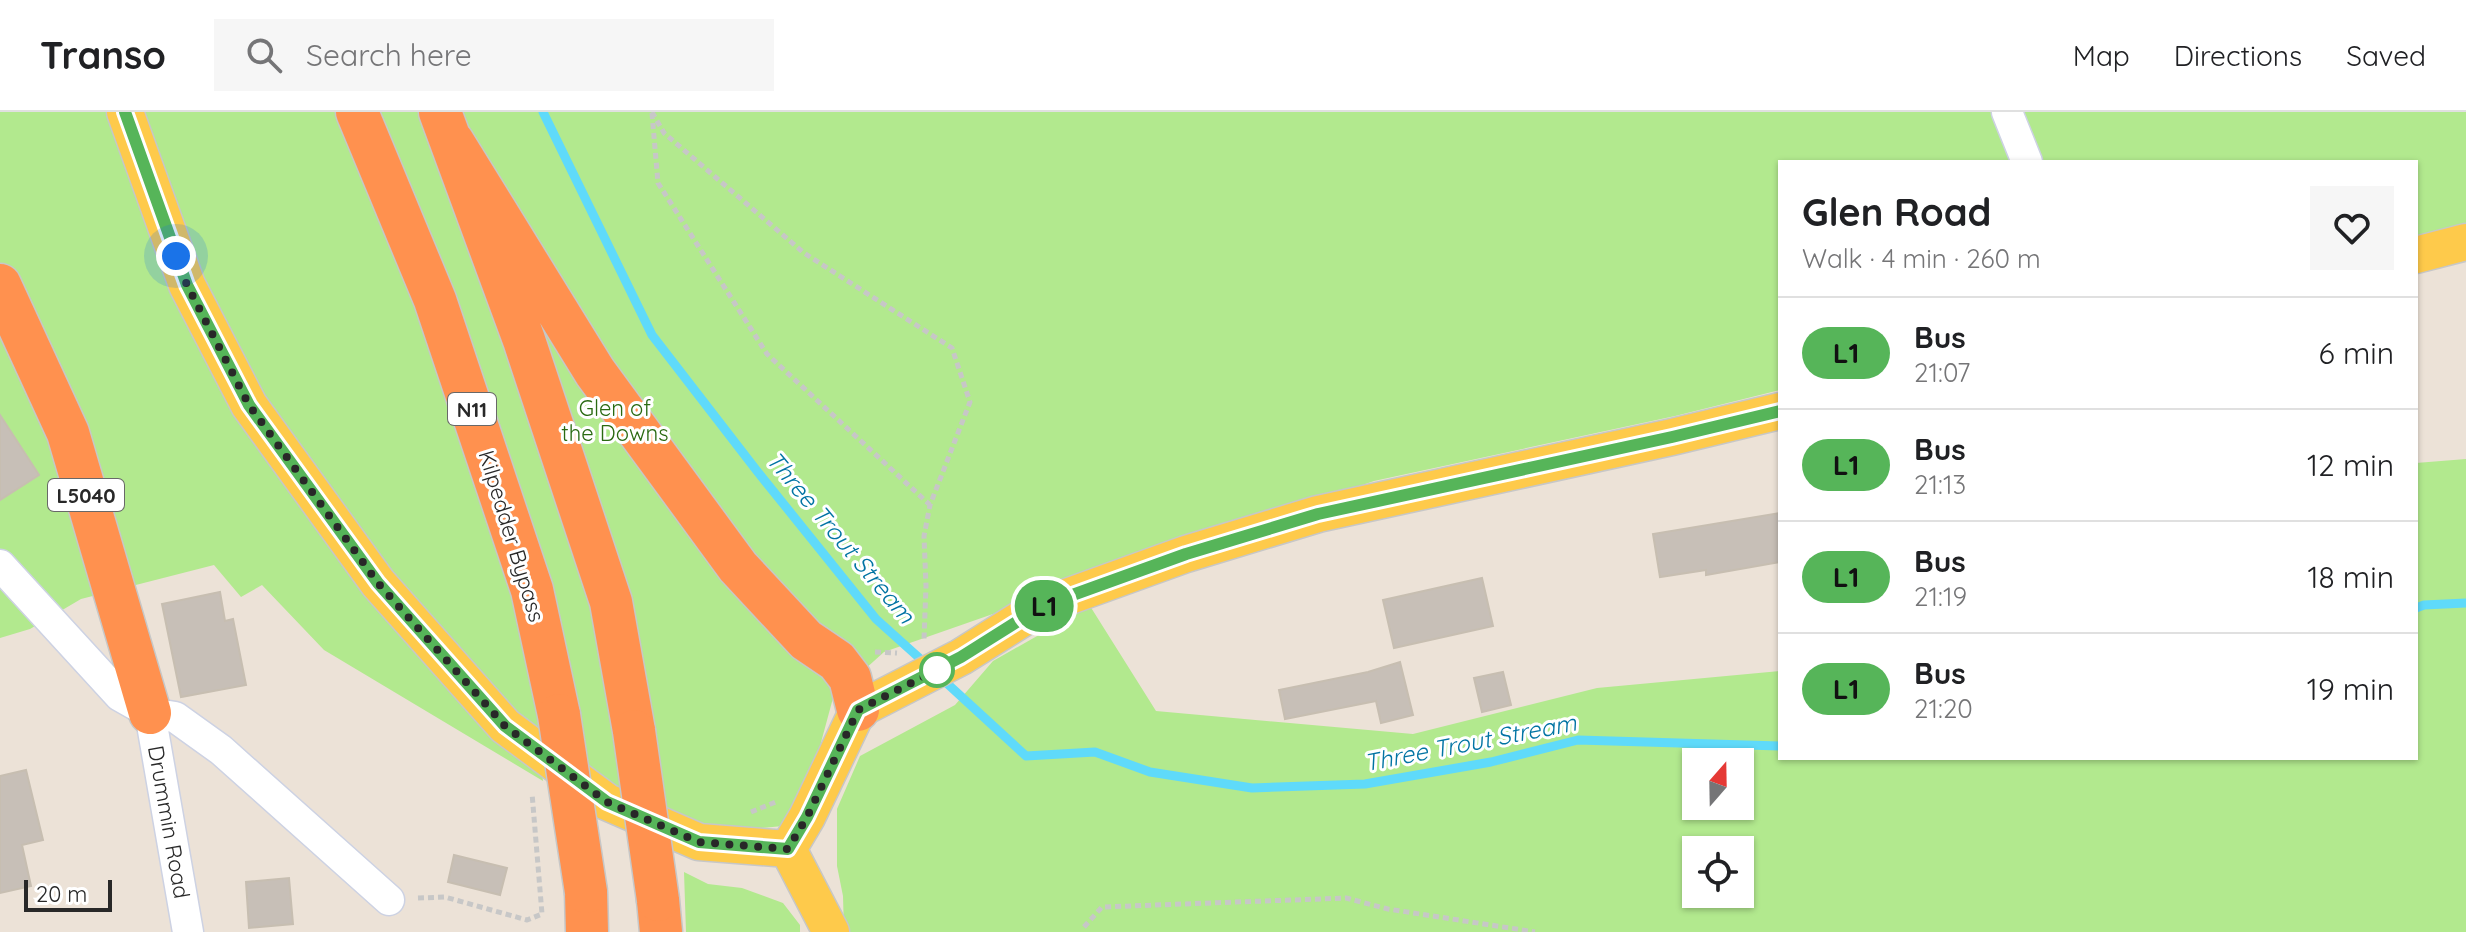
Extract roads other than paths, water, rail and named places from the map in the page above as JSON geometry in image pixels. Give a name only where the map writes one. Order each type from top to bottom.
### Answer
[{"type":"highway","name":"Kilpedder Bypass","points":[[357,112],[435,300],[528,576],[559,715],[586,912]]},
{"type":"highway","points":[[447,127],[595,372],[738,567],[806,640],[837,661],[850,678],[858,710]]},
{"type":"highway","points":[[447,127],[524,340],[611,602],[634,731],[659,916]]},
{"type":"highway","name":"L5040","points":[[0,285],[68,433],[150,713]]},
{"type":"main road","points":[[125,112],[187,285],[249,405],[378,583],[505,726],[607,802],[699,842],[788,849]]},
{"type":"main road","points":[[2418,254],[2466,242]]},
{"type":"main road","points":[[788,849],[807,817],[858,710],[904,668],[961,657],[1042,606],[1186,554],[1318,514],[1778,411]]},
{"type":"main road","points":[[788,849],[831,932]]},
{"type":"street","points":[[2007,112],[2026,160]]},
{"type":"street","points":[[0,565],[120,696],[150,713],[175,717],[221,750],[389,900]]},
{"type":"street","name":"Drummin Road","points":[[150,713],[188,932]]},
{"type":"waterway","name":"Three Trout Stream","points":[[543,112],[652,335],[876,619],[926,664]]},
{"type":"waterway","name":"Three Trout Stream","points":[[2418,607],[2466,603]]},
{"type":"waterway","name":"Three Trout Stream","points":[[940,677],[1026,756],[1095,752],[1150,772],[1252,788],[1365,784],[1491,762],[1578,740],[1778,746]]},
{"type":"park label","name":"Glen of the Downs","points":[[615,420]]}]
